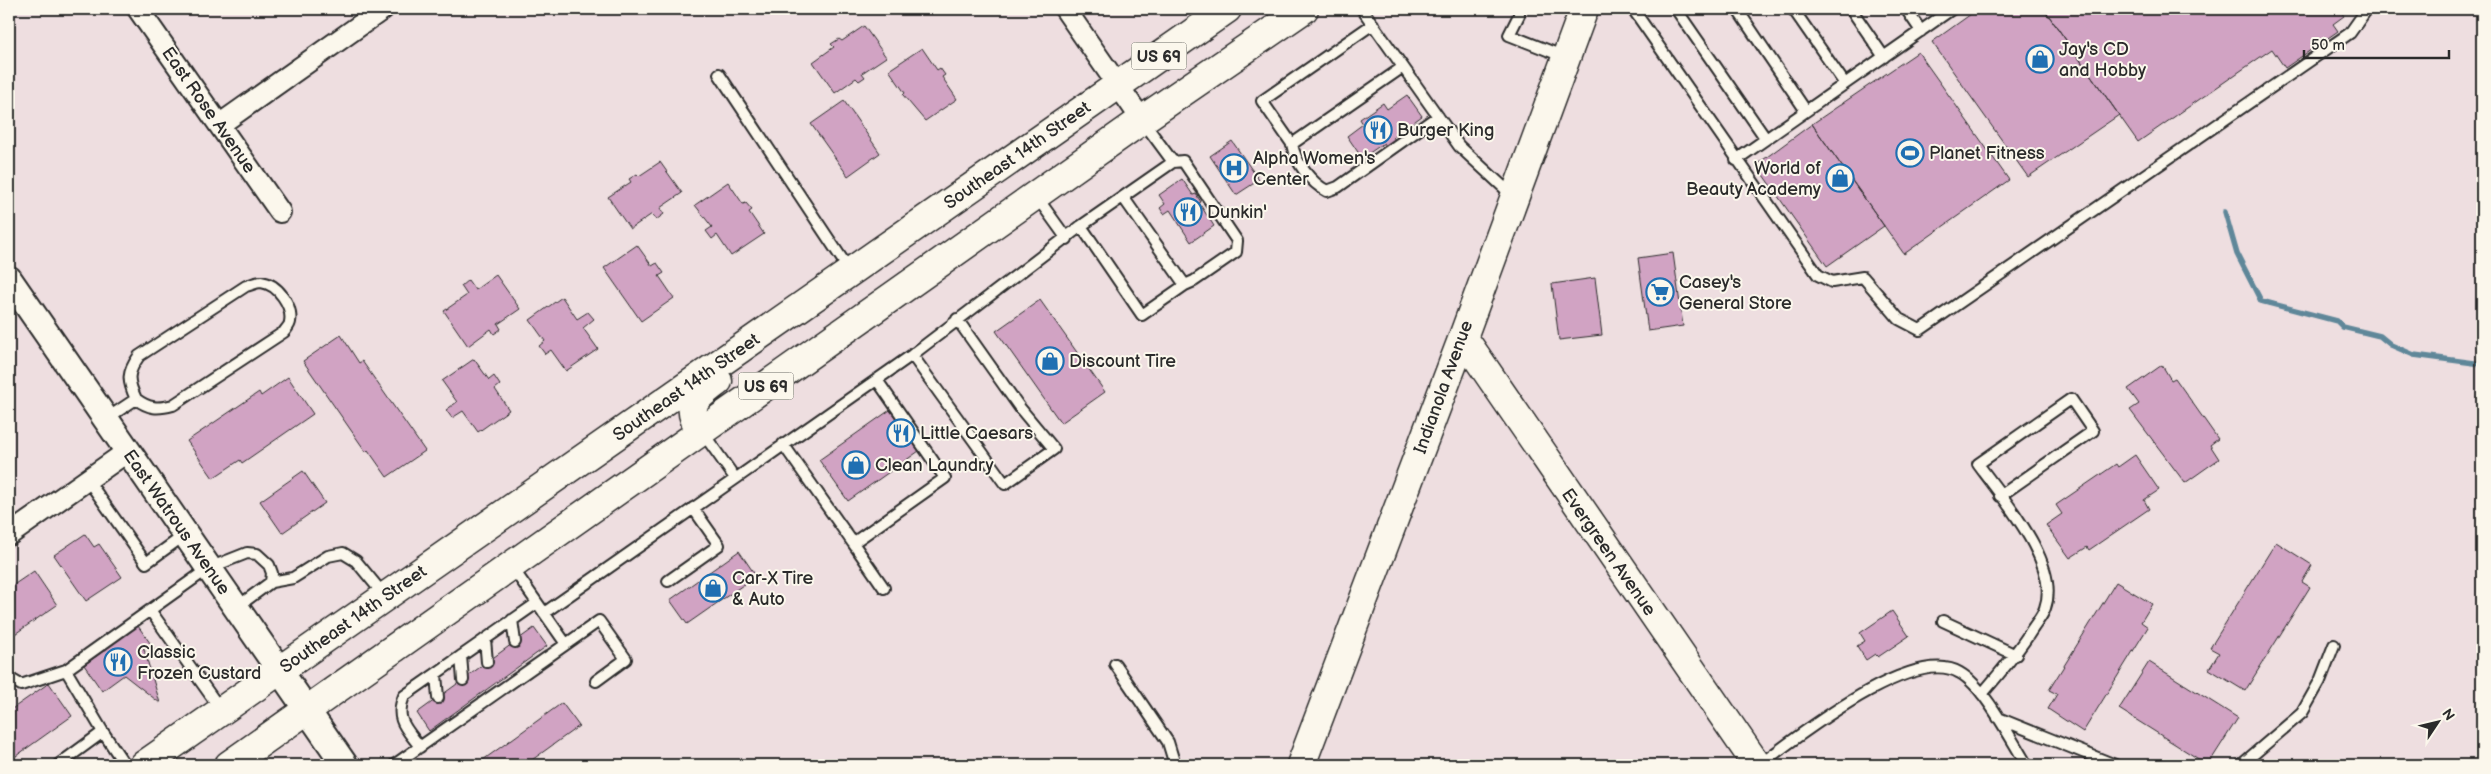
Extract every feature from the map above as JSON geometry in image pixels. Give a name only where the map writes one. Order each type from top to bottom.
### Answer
[{"type":"main road","name":"Southeast 14th Street","points":[[144,765],[1227,9]]},
{"type":"main road","name":"US 69","points":[[229,765],[1142,120],[1304,9]]},
{"type":"main road","name":"Indianola Avenue","points":[[1301,765],[1463,337],[1584,9]]},
{"type":"main road","points":[[702,432],[692,417],[691,409],[698,397],[774,343],[801,320],[816,296]]},
{"type":"main road","name":"Evergreen Avenue","points":[[1463,337],[1758,765]]},
{"type":"street","name":"East Rose Avenue","points":[[138,9],[280,212]]},
{"type":"street","points":[[219,126],[383,9]]},
{"type":"street","points":[[1065,9],[1142,120]]},
{"type":"street","name":"East Watrous Avenue","points":[[9,279],[345,765]]},
{"type":"street","points":[[9,535],[128,450]]},
{"type":"lane","points":[[1362,9],[1459,146],[1514,196]]},
{"type":"lane","points":[[1519,9],[1519,16],[1509,35],[1566,58]]},
{"type":"lane","points":[[1676,9],[1766,139]]},
{"type":"lane","points":[[1737,9],[1806,111]]},
{"type":"lane","points":[[1793,9],[1845,84]]},
{"type":"lane","points":[[1851,9],[1884,57]]},
{"type":"lane","points":[[1906,9],[1921,31]]},
{"type":"lane","points":[[1736,160],[1952,9]]},
{"type":"lane","points":[[1634,10],[1736,160],[1818,275],[1832,282],[1863,277],[1899,319],[1920,330],[2350,33],[2366,9]]},
{"type":"lane","points":[[1373,24],[1262,101],[1292,144],[1294,154],[1315,185],[1327,191],[1338,187],[1438,116]]},
{"type":"lane","points":[[1292,144],[1403,67]]},
{"type":"lane","points":[[719,74],[850,272]]},
{"type":"lane","points":[[1142,120],[1173,162]]},
{"type":"lane","points":[[544,614],[912,355],[1081,226],[1173,162],[1183,161],[1238,241],[1236,252],[1194,281],[1184,285],[1142,315],[1081,226]]},
{"type":"lane","points":[[1036,195],[1067,238]]},
{"type":"lane","points":[[1123,197],[1184,285]]},
{"type":"lane","points":[[261,282],[273,287],[283,297],[289,310],[290,323],[284,332],[173,405],[159,409],[145,406],[136,399],[129,384],[130,368],[139,356],[246,286],[261,282]]},
{"type":"lane","points":[[912,355],[1004,484],[1054,449],[1020,408],[957,319]]},
{"type":"lane","points":[[852,543],[945,478],[877,380]]},
{"type":"lane","points":[[106,419],[136,399]]},
{"type":"lane","points":[[1982,694],[2016,654],[2045,609],[2049,588],[2045,567],[2022,527],[2000,496],[1978,464],[2071,399],[2093,431],[2000,496]]},
{"type":"lane","points":[[702,432],[735,478]]},
{"type":"lane","points":[[784,444],[884,588]]},
{"type":"lane","points":[[87,480],[146,562],[186,534]]},
{"type":"lane","points":[[668,581],[719,545],[693,508]]},
{"type":"lane","points":[[236,607],[271,582],[293,578],[328,556],[343,552],[356,561],[386,596]]},
{"type":"lane","points":[[9,678],[21,685],[66,670],[209,568],[247,553],[257,554],[269,565],[272,573],[271,582]]},
{"type":"lane","points":[[511,566],[566,644]]},
{"type":"lane","points":[[420,747],[400,718],[400,706],[404,696],[537,603]]},
{"type":"lane","points":[[150,610],[222,711]]},
{"type":"lane","points":[[512,620],[515,642]]},
{"type":"lane","points":[[394,765],[490,692],[519,678],[599,621],[626,659],[596,681]]},
{"type":"lane","points":[[1943,621],[2016,654]]},
{"type":"lane","points":[[485,640],[487,662]]},
{"type":"lane","points":[[2242,765],[2302,712],[2320,681],[2334,645]]},
{"type":"lane","points":[[461,656],[463,680]]},
{"type":"lane","points":[[1115,664],[1168,742],[1175,765]]},
{"type":"lane","points":[[518,667],[519,678]]},
{"type":"lane","points":[[1758,765],[1878,685],[1909,671],[1936,667],[1960,672],[1982,694],[2027,765]]},
{"type":"lane","points":[[66,670],[125,765]]},
{"type":"lane","points":[[436,674],[438,698]]},
{"type":"lane","points":[[1998,718],[2115,765]]},
{"type":"lane","points":[[58,765],[103,732]]},
{"type":"building","points":[[1978,9],[2044,9],[2119,115],[2028,177],[1932,42]]},
{"type":"building","points":[[2044,9],[2339,9],[2344,16],[2333,24],[2338,31],[2285,68],[2272,49],[2138,142]]},
{"type":"building","points":[[864,26],[886,57],[862,73],[865,77],[859,81],[856,78],[835,93],[813,62],[834,47],[831,44],[839,39],[842,41]]},
{"type":"building","points":[[922,48],[937,70],[940,68],[945,75],[942,77],[957,99],[925,121],[903,95],[905,93],[889,70]]},
{"type":"building","points":[[1918,52],[2009,180],[1904,254],[1812,124]]},
{"type":"building","name":"Burger King","points":[[1407,95],[1422,116],[1393,137],[1395,140],[1386,146],[1384,143],[1362,158],[1347,136],[1363,124],[1360,119],[1383,103],[1387,109]]},
{"type":"building","points":[[844,101],[880,153],[848,176],[811,124]]},
{"type":"building","points":[[1812,124],[1884,226],[1827,266],[1756,165]]},
{"type":"building","name":"Alpha Women's Center","points":[[1232,141],[1259,180],[1236,195],[1210,156]]},
{"type":"building","points":[[660,162],[682,193],[660,208],[664,214],[656,220],[652,214],[630,229],[608,197],[631,182],[629,179],[637,174],[639,176]]},
{"type":"building","name":"Dunkin'","points":[[1182,179],[1193,195],[1196,194],[1201,202],[1199,203],[1214,226],[1191,242],[1170,210],[1164,214],[1160,208],[1165,204],[1159,195]]},
{"type":"building","points":[[728,182],[743,204],[746,203],[752,210],[749,212],[764,234],[731,256],[717,235],[712,239],[706,231],[712,227],[695,205]]},
{"type":"building","points":[[637,245],[652,266],[657,263],[664,273],[659,276],[674,298],[641,321],[604,268]]},
{"type":"building","name":"Casey's General Store","points":[[1673,253],[1683,326],[1648,331],[1638,258]]},
{"type":"building","points":[[496,275],[520,309],[498,324],[501,329],[494,334],[491,329],[468,346],[444,311],[467,295],[461,286],[468,280],[475,290]]},
{"type":"building","points":[[1595,278],[1602,335],[1559,340],[1552,284]]},
{"type":"building","points":[[562,297],[577,319],[588,312],[594,319],[583,328],[598,349],[566,371],[551,350],[545,354],[539,346],[545,341],[530,320]]},
{"type":"building","name":"Discount Tire","points":[[1040,300],[1105,392],[1061,423],[996,331]]},
{"type":"building","points":[[341,335],[359,363],[362,361],[425,451],[387,477],[368,450],[366,452],[303,361]]},
{"type":"building","points":[[474,359],[489,380],[494,376],[500,385],[495,389],[509,410],[478,432],[463,411],[452,418],[446,410],[457,402],[442,381]]},
{"type":"building","points":[[2162,365],[2171,380],[2175,378],[2218,439],[2210,445],[2219,459],[2185,483],[2130,410],[2139,404],[2128,389]]},
{"type":"building","points":[[288,377],[313,414],[242,463],[240,460],[213,478],[187,441],[259,392],[261,396]]},
{"type":"building","points":[[890,410],[919,451],[848,501],[819,460]]},
{"type":"building","points":[[2135,455],[2159,490],[2144,500],[2149,509],[2089,550],[2087,547],[2070,558],[2046,525],[2062,514],[2056,505],[2116,464],[2118,467]]},
{"type":"building","points":[[303,471],[325,503],[282,533],[260,501]]},
{"type":"building","points":[[85,534],[94,547],[99,544],[122,577],[86,601],[54,555]]},
{"type":"building","points":[[2276,542],[2312,565],[2302,582],[2310,587],[2245,691],[2209,669],[2219,653],[2210,648]]},
{"type":"building","name":"Car-X Tire & Auto","points":[[739,551],[756,576],[687,624],[670,600]]},
{"type":"building","points":[[34,571],[57,605],[9,638],[9,588]]},
{"type":"building","points":[[2116,582],[2152,604],[2141,622],[2148,627],[2083,732],[2048,709],[2057,694],[2049,690]]},
{"type":"building","points":[[1892,611],[1909,636],[1878,657],[1875,654],[1866,660],[1857,646],[1865,641],[1860,633]]},
{"type":"building","name":"Classic Frozen Custard","points":[[138,626],[160,657],[157,660],[143,646],[160,703],[124,675],[102,691],[84,665]]},
{"type":"building","points":[[534,628],[547,646],[429,731],[417,713]]},
{"type":"building","points":[[2149,662],[2238,718],[2208,765],[2119,709]]},
{"type":"building","points":[[49,683],[72,716],[9,761],[9,711]]},
{"type":"building","points":[[562,703],[579,726],[525,765],[476,765]]},
{"type":"waterway","points":[[2225,212],[2237,254],[2261,301],[2337,321],[2343,327],[2380,336],[2391,345],[2414,355],[2482,364]]},
{"type":"place","name":"Jay's CD and Hobby","points":[[2040,59]]},
{"type":"place","name":"Burger King","points":[[1378,130]]},
{"type":"place","name":"Planet Fitness","points":[[1910,153]]},
{"type":"place","name":"Alpha Women's Center","points":[[1234,168]]},
{"type":"place","name":"World of Beauty Academy","points":[[1840,178]]},
{"type":"place","name":"Dunkin'","points":[[1188,212]]},
{"type":"place","name":"Casey's General Store","points":[[1660,292]]},
{"type":"place","name":"Discount Tire","points":[[1050,361]]},
{"type":"place","name":"Little Caesars","points":[[901,433]]},
{"type":"place","name":"Clean Laundry","points":[[856,465]]},
{"type":"place","name":"Car-X Tire & Auto","points":[[713,588]]},
{"type":"place","name":"Classic Frozen Custard","points":[[118,662]]}]
